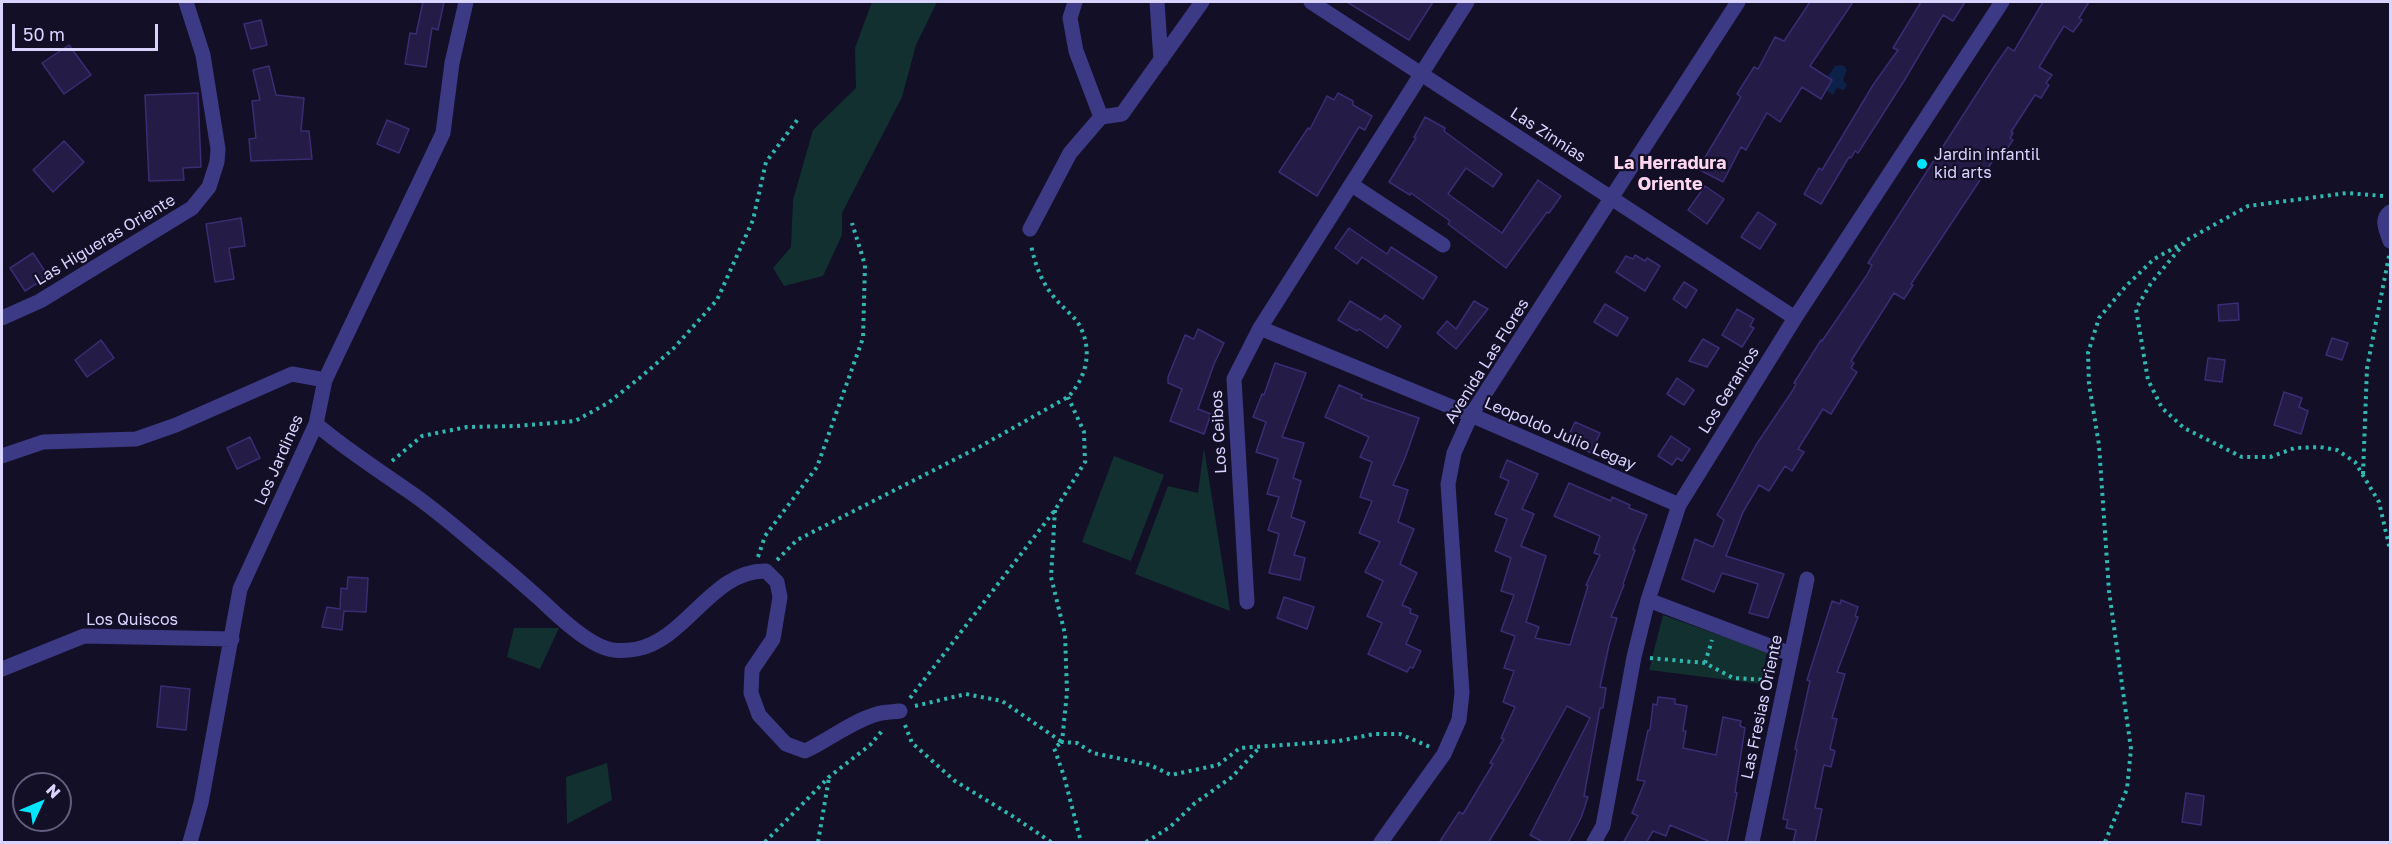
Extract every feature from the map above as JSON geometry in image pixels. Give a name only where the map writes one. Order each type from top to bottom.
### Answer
[{"type":"street","name":"Las Higueras Oriente","points":[[2,318],[40,301],[192,208],[209,187],[217,162],[217,136],[203,55],[186,2]]},
{"type":"street","name":"Los Jardines","points":[[190,843],[201,802],[240,589],[316,424],[325,380],[443,133],[452,63],[466,2]]},
{"type":"street","points":[[1075,2],[1070,18],[1076,51],[1101,117]]},
{"type":"street","points":[[1157,2],[1161,60]]},
{"type":"street","points":[[1030,229],[1070,153],[1101,117],[1122,114],[1202,2]]},
{"type":"street","name":"Las Zinnias","points":[[1311,2],[1795,318]]},
{"type":"street","name":"Los Ceibos","points":[[1247,602],[1234,379],[1260,328],[1467,2]]},
{"type":"street","name":"Avenida Las Flores","points":[[1381,843],[1444,754],[1459,720],[1462,693],[1448,484],[1454,453],[1471,415],[1738,2]]},
{"type":"street","name":"Los Geranios","points":[[1594,843],[1603,826],[1634,657],[1648,600],[1679,505],[1795,318],[2002,2]]},
{"type":"street","points":[[1352,185],[1443,245]]},
{"type":"street","points":[[2391,212],[2386,215],[2384,224],[2391,241]]},
{"type":"street","name":"Leopoldo Julio Legay","points":[[1260,328],[1471,415],[1679,505]]},
{"type":"street","points":[[2,456],[43,442],[136,439],[176,425],[292,374],[325,380]]},
{"type":"street","points":[[316,424],[379,472],[405,488],[487,553],[543,601],[558,618],[587,639],[615,652],[640,649],[663,637],[741,574],[760,571],[777,582],[780,597],[772,639],[752,670],[751,693],[759,715],[786,744],[805,751],[824,743],[864,719],[877,714],[900,711]]},
{"type":"street","name":"Las Fresias Oriente","points":[[1752,843],[1807,579]]},
{"type":"street","points":[[1648,600],[1791,654]]},
{"type":"street","name":"Los Quiscos","points":[[2,669],[84,636],[232,639]]},
{"type":"path","points":[[379,472],[422,436],[467,427],[575,421],[608,403],[642,376],[673,349],[717,300],[753,220],[766,162],[798,119]]},
{"type":"path","points":[[2105,843],[2127,789],[2131,749],[2109,591],[2099,445],[2090,384],[2088,353],[2099,318],[2126,286],[2154,260],[2248,206],[2347,193],[2391,196]]},
{"type":"path","points":[[760,571],[765,536],[817,467],[863,338],[865,265],[852,223]]},
{"type":"path","points":[[760,571],[797,540],[981,446],[1068,397],[1076,389],[1085,370],[1087,348],[1080,328],[1054,298],[1038,270],[1030,229]]},
{"type":"path","points":[[2187,240],[2151,283],[2136,309],[2148,380],[2162,408],[2184,428],[2242,457],[2270,457],[2295,448],[2320,447],[2337,450],[2355,462],[2379,502],[2391,550]]},
{"type":"path","points":[[2363,475],[2367,368],[2391,246]]},
{"type":"path","points":[[765,843],[829,777],[870,745],[900,711],[1055,510],[1085,462],[1084,432],[1068,397]]},
{"type":"path","points":[[1055,510],[1052,577],[1065,634],[1067,692],[1062,742],[1054,748],[1064,776],[1081,843]]},
{"type":"path","points":[[1705,663],[1716,625]]},
{"type":"path","points":[[1634,657],[1705,663],[1733,678],[1786,681]]},
{"type":"path","points":[[900,711],[938,699],[966,694],[1002,701],[1062,742],[1077,743],[1093,753],[1150,765],[1171,775],[1218,765],[1240,748],[1339,741],[1374,734],[1400,734],[1444,754]]},
{"type":"path","points":[[900,711],[912,743],[955,781],[1052,843]]},
{"type":"path","points":[[1146,843],[1170,827],[1195,803],[1232,777],[1259,748]]},
{"type":"path","points":[[818,843],[829,777]]},
{"type":"green space","points":[[872,2],[937,2],[916,45],[902,97],[842,213],[842,235],[823,276],[784,286],[773,268],[791,247],[793,200],[813,130],[856,88],[855,48]]},
{"type":"green space","points":[[1204,448],[1230,611],[1135,574],[1168,486],[1198,493]]},
{"type":"green space","points":[[1114,456],[1164,475],[1131,561],[1082,542]]},
{"type":"green space","points":[[1663,615],[1767,652],[1761,684],[1649,670]]},
{"type":"green space","points":[[514,628],[559,628],[540,669],[507,657]]},
{"type":"green space","points":[[607,763],[612,800],[567,824],[566,777]]},
{"type":"water","points":[[1840,65],[1847,70],[1843,80],[1847,85],[1844,90],[1837,88],[1833,95],[1821,86],[1835,66]]},
{"type":"building","points":[[423,2],[444,2],[438,30],[432,28],[426,67],[405,64],[410,33],[416,34]]},
{"type":"building","points":[[1347,2],[1433,2],[1409,40]]},
{"type":"building","points":[[1810,2],[1853,2],[1810,66],[1832,80],[1821,99],[1802,87],[1780,122],[1767,113],[1746,150],[1741,147],[1723,182],[1698,169],[1741,97],[1737,94],[1754,67],[1758,69],[1775,37],[1784,41]]},
{"type":"building","points":[[1921,2],[1965,2],[1953,21],[1943,15],[1858,153],[1855,151],[1851,158],[1849,157],[1821,204],[1804,194],[1819,168],[1822,170],[1873,85],[1898,50],[1893,48]]},
{"type":"building","points":[[2043,2],[2089,2],[2079,18],[2082,20],[2073,32],[2064,26],[2039,67],[2052,75],[2046,83],[2049,85],[2041,98],[2035,95],[2011,132],[2013,133],[2010,138],[2013,140],[2004,153],[2000,150],[1911,284],[1913,285],[1904,299],[1894,293],[1851,361],[1854,363],[1851,368],[1857,372],[1831,414],[1823,409],[1798,449],[1804,452],[1792,471],[1785,466],[1769,491],[1759,485],[1743,512],[1726,556],[1784,574],[1768,618],[1749,613],[1758,584],[1722,573],[1714,592],[1682,579],[1695,539],[1713,547],[1724,520],[1717,515],[1756,445],[1793,390],[1796,384],[1794,383],[1821,340],[1867,275],[1872,265],[1868,263],[1994,67],[2008,47],[2014,51]]},
{"type":"building","points":[[261,20],[267,45],[251,49],[244,24]]},
{"type":"building","points":[[69,45],[91,75],[64,94],[42,63]]},
{"type":"building","points":[[269,66],[276,95],[304,98],[301,131],[309,131],[312,159],[251,161],[249,139],[256,138],[252,101],[260,100],[253,70]]},
{"type":"building","points":[[198,93],[201,167],[183,168],[184,180],[149,181],[145,95]]},
{"type":"building","points":[[1338,93],[1372,116],[1365,130],[1359,127],[1317,196],[1279,172],[1308,128],[1310,129],[1327,96],[1334,100]]},
{"type":"building","points":[[1425,117],[1445,128],[1444,131],[1502,174],[1493,187],[1466,168],[1448,194],[1502,233],[1538,180],[1561,196],[1506,268],[1448,224],[1450,221],[1411,193],[1410,195],[1389,182],[1416,138],[1414,137]]},
{"type":"building","points":[[387,120],[409,129],[399,153],[377,144]]},
{"type":"building","points":[[64,141],[84,162],[53,192],[33,170]]},
{"type":"building","points":[[1705,186],[1724,199],[1707,224],[1688,210]]},
{"type":"building","points":[[1758,212],[1776,224],[1760,249],[1741,237]]},
{"type":"building","points":[[241,218],[245,246],[229,248],[234,279],[215,282],[206,224]]},
{"type":"building","points":[[1349,228],[1387,254],[1391,247],[1437,277],[1423,299],[1362,257],[1357,264],[1335,248]]},
{"type":"building","points":[[33,253],[48,276],[25,291],[10,268]]},
{"type":"building","points":[[1635,255],[1645,261],[1647,258],[1660,266],[1645,291],[1616,272],[1626,256],[1633,259]]},
{"type":"building","points":[[1684,282],[1697,290],[1686,308],[1673,299]]},
{"type":"building","points":[[1350,301],[1381,320],[1385,315],[1401,326],[1387,348],[1359,329],[1357,331],[1338,320]]},
{"type":"building","points":[[1474,301],[1488,309],[1456,349],[1437,333],[1447,321],[1456,329]]},
{"type":"building","points":[[2238,303],[2239,320],[2219,321],[2218,305]]},
{"type":"building","points":[[1605,304],[1628,318],[1617,336],[1594,322]]},
{"type":"building","points":[[1737,309],[1754,319],[1750,326],[1754,328],[1742,347],[1722,335]]},
{"type":"building","points":[[1198,329],[1224,343],[1198,409],[1211,414],[1204,434],[1170,421],[1182,389],[1168,383],[1168,377],[1185,335],[1194,339]]},
{"type":"building","points":[[2332,338],[2348,343],[2342,360],[2326,355]]},
{"type":"building","points":[[1703,339],[1719,348],[1707,367],[1689,361]]},
{"type":"building","points":[[101,340],[114,358],[87,377],[75,360]]},
{"type":"building","points":[[2208,358],[2225,360],[2222,382],[2205,380]]},
{"type":"building","points":[[1275,363],[1306,373],[1282,437],[1304,443],[1293,478],[1301,481],[1291,517],[1305,522],[1294,555],[1305,558],[1300,580],[1269,573],[1279,534],[1268,530],[1279,497],[1267,494],[1278,459],[1256,452],[1266,422],[1253,417],[1262,394],[1264,395]]},
{"type":"building","points":[[1677,378],[1694,390],[1684,405],[1667,394]]},
{"type":"building","points":[[1339,385],[1362,395],[1361,398],[1419,418],[1393,485],[1408,490],[1398,522],[1414,529],[1400,564],[1417,573],[1402,605],[1411,609],[1410,613],[1418,616],[1406,644],[1421,651],[1413,668],[1410,667],[1407,672],[1368,654],[1382,623],[1367,616],[1383,581],[1365,572],[1380,542],[1359,533],[1372,501],[1360,497],[1372,462],[1360,457],[1369,437],[1325,417]]},
{"type":"building","points":[[2284,392],[2302,398],[2299,407],[2308,411],[2301,434],[2274,425]]},
{"type":"building","points":[[1575,422],[1600,433],[1591,453],[1566,441]]},
{"type":"building","points":[[1671,436],[1690,449],[1682,461],[1677,458],[1672,465],[1658,456]]},
{"type":"building","points":[[250,437],[260,458],[237,469],[227,448]]},
{"type":"building","points":[[1507,460],[1538,474],[1522,509],[1534,514],[1521,546],[1546,556],[1526,622],[1539,627],[1535,638],[1570,645],[1588,586],[1586,585],[1600,555],[1594,553],[1600,536],[1554,516],[1569,483],[1611,501],[1612,497],[1630,505],[1629,508],[1647,515],[1633,549],[1635,550],[1624,585],[1611,617],[1617,618],[1600,687],[1606,688],[1603,708],[1600,708],[1584,796],[1588,797],[1581,818],[1568,843],[1545,843],[1530,835],[1590,718],[1567,706],[1488,843],[1439,843],[1459,812],[1463,814],[1493,764],[1490,763],[1504,739],[1501,738],[1515,707],[1503,702],[1514,671],[1504,668],[1515,636],[1501,631],[1514,595],[1501,591],[1511,558],[1495,551],[1507,519],[1495,514],[1509,481],[1500,477]]},
{"type":"building","points":[[348,577],[368,578],[366,612],[344,611],[342,630],[322,627],[327,607],[340,609],[341,588],[347,589]]},
{"type":"building","points":[[1284,597],[1314,607],[1307,629],[1277,618]]},
{"type":"building","points":[[1841,600],[1858,607],[1855,616],[1858,617],[1837,672],[1845,674],[1832,718],[1837,719],[1830,749],[1835,751],[1831,767],[1824,765],[1815,808],[1822,809],[1815,843],[1793,843],[1796,830],[1786,828],[1788,820],[1783,819],[1810,681],[1807,680],[1832,601],[1840,604]]},
{"type":"building","points":[[161,686],[190,689],[186,730],[157,727]]},
{"type":"building","points":[[1658,697],[1675,699],[1675,704],[1687,706],[1683,748],[1716,755],[1723,717],[1741,721],[1740,726],[1745,728],[1735,792],[1737,793],[1727,843],[1713,843],[1670,825],[1666,836],[1653,831],[1646,843],[1623,843],[1638,816],[1632,813],[1645,781],[1637,780],[1648,730],[1650,730],[1653,704],[1657,705]]},
{"type":"building","points":[[2186,793],[2204,796],[2201,825],[2182,822]]},
{"type":"place","name":"Jardin infantil kid arts","points":[[1922,164]]},
{"type":"district","name":"La Herradura Oriente","points":[[1670,174]]}]
